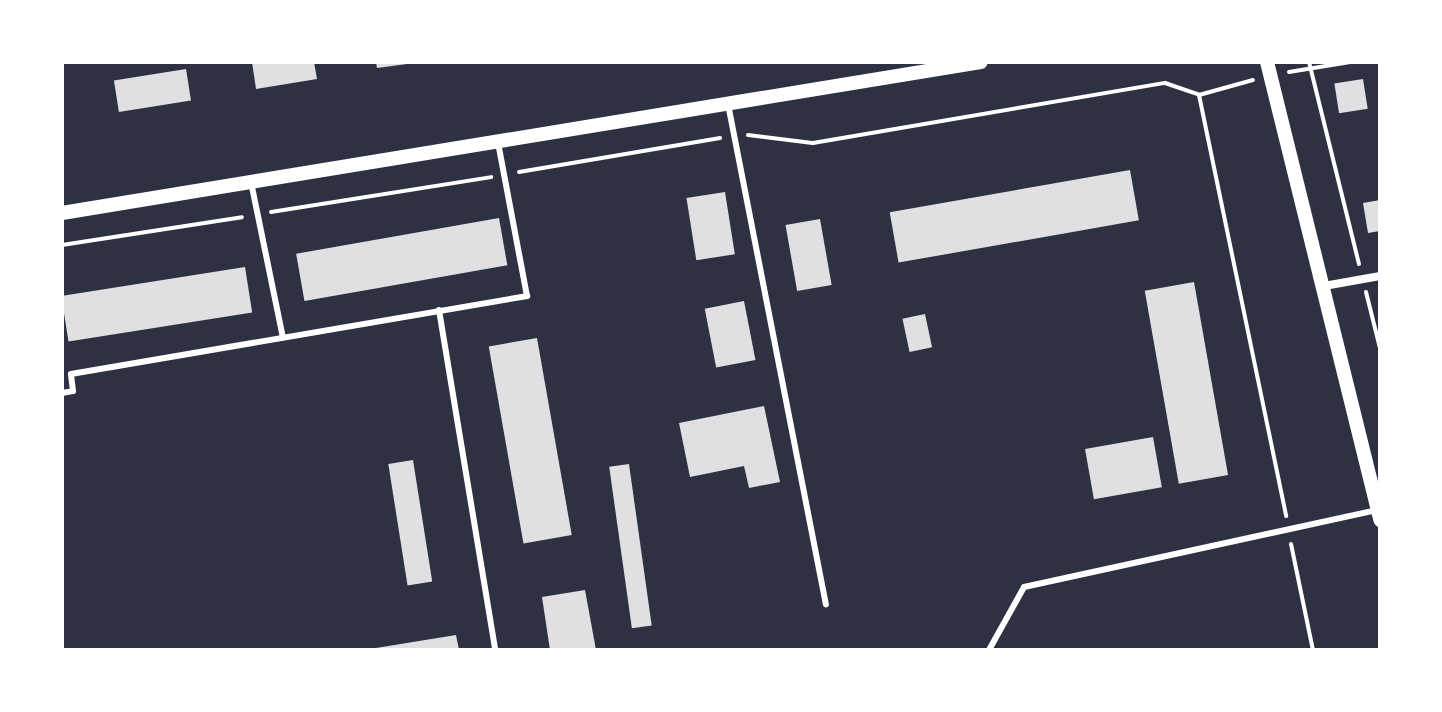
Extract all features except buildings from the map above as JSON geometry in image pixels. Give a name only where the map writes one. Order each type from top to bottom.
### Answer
[{"type":"street","points":[[62,213],[981,62]]},
{"type":"street","points":[[1269,69],[1379,515]]},
{"type":"street","points":[[1324,286],[1380,276]]},
{"type":"lane","points":[[728,104],[826,605]]},
{"type":"lane","points":[[62,393],[73,391],[71,374],[527,296],[498,141]]},
{"type":"lane","points":[[251,182],[283,338]]},
{"type":"lane","points":[[439,310],[495,650]]},
{"type":"lane","points":[[989,650],[1024,587],[1288,528],[1379,515]]},
{"type":"path","points":[[1309,62],[1380,348]]},
{"type":"path","points":[[62,245],[734,136],[813,143],[1165,83],[1199,95],[1269,69],[1311,69],[1350,62]]},
{"type":"path","points":[[1199,95],[1313,650]]}]
